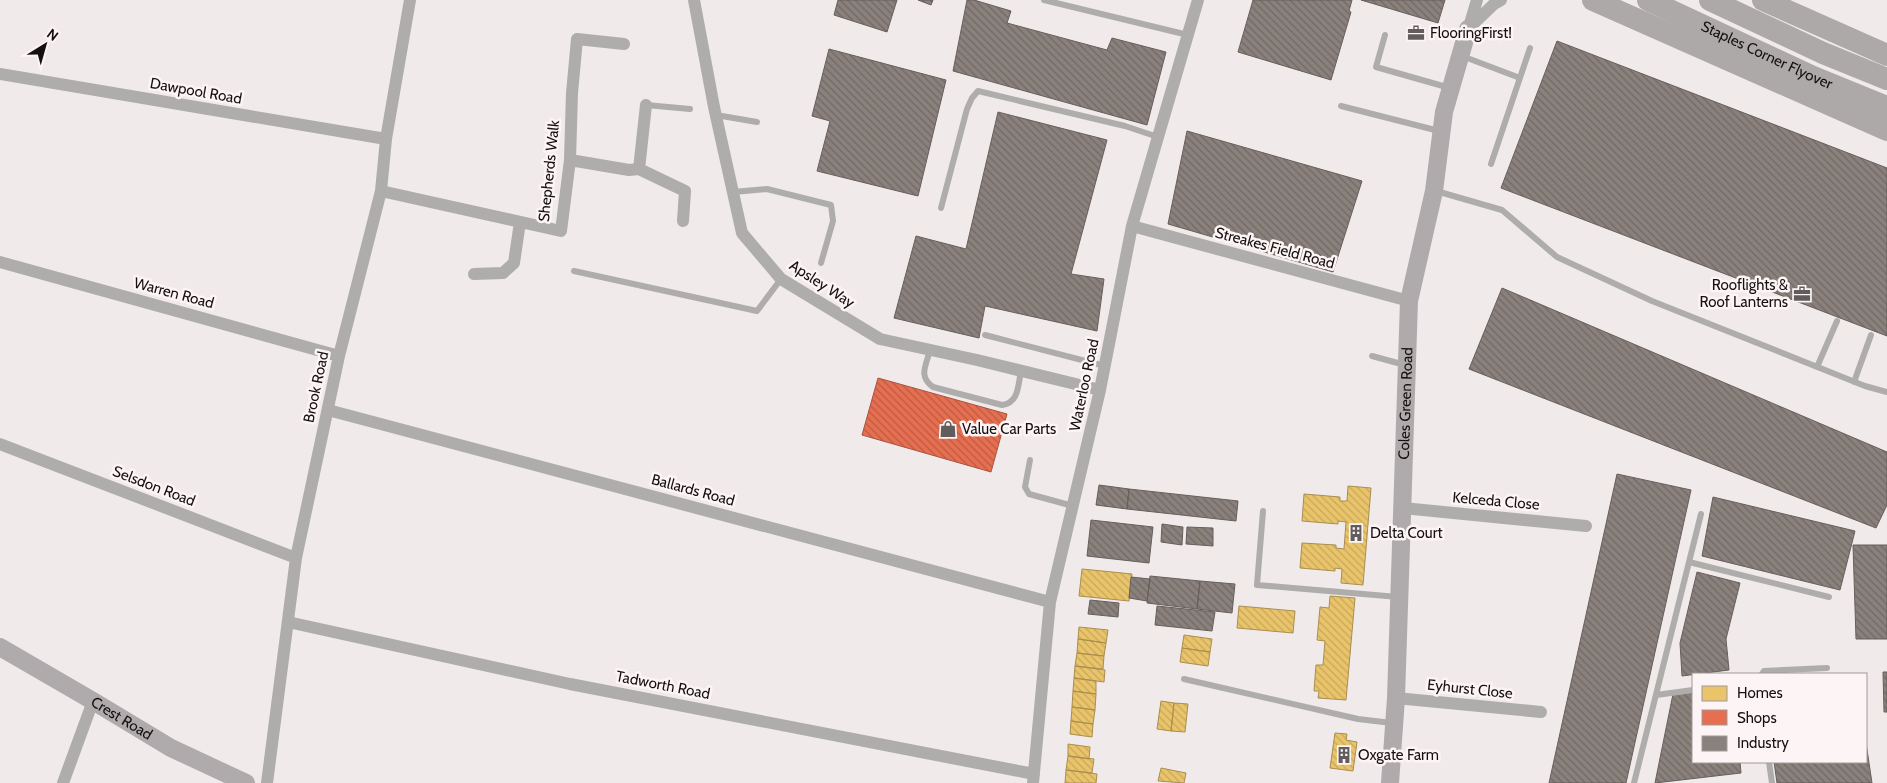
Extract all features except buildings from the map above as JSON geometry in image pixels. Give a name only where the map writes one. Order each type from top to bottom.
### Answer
[{"type":"highway","points":[[1593,0],[1887,130]]},
{"type":"highway","name":"Staples Corner Flyover","points":[[1648,0],[1813,77],[1887,107]]},
{"type":"highway","name":"Staples Corner Flyover","points":[[1710,0],[1823,53],[1887,79]]},
{"type":"highway","points":[[1763,0],[1887,56]]},
{"type":"street","name":"Brook Road","points":[[267,783],[296,558],[340,356],[381,191],[386,139],[410,0]]},
{"type":"street","name":"Apsley Way","points":[[694,0],[716,115],[742,233],[781,280],[880,339],[1100,390]]},
{"type":"street","name":"Waterloo Road","points":[[1034,779],[1050,602],[1100,390],[1132,226],[1198,0]]},
{"type":"street","name":"Coles Green Road","points":[[1390,783],[1400,597],[1409,301],[1434,191],[1444,112],[1477,0]]},
{"type":"street","points":[[1468,29],[1494,4],[1501,0]]},
{"type":"street","name":"Shepherds Walk","points":[[381,191],[561,231],[570,160],[572,93],[577,39],[624,44]]},
{"type":"street","name":"Dawpool Road","points":[[0,74],[386,139]]},
{"type":"street","points":[[639,169],[646,105]]},
{"type":"street","points":[[570,160],[629,170],[639,169],[685,191],[683,221]]},
{"type":"street","points":[[474,274],[502,273],[514,263],[520,222]]},
{"type":"street","name":"Streakes Field Road","points":[[1132,226],[1409,301]]},
{"type":"street","name":"Warren Road","points":[[0,262],[340,356]]},
{"type":"street","name":"Ballards Road","points":[[328,410],[1050,602]]},
{"type":"street","name":"Selsdon Road","points":[[0,444],[296,558]]},
{"type":"street","name":"Kelceda Close","points":[[1403,508],[1586,526]]},
{"type":"street","name":"Tadworth Road","points":[[288,622],[570,684],[1034,779]]},
{"type":"street","name":"Crest Road","points":[[0,647],[171,748],[246,783]]},
{"type":"street","name":"Eyhurst Close","points":[[1396,698],[1541,712]]},
{"type":"street","points":[[63,783],[93,701]]},
{"type":"lane","points":[[1044,0],[1188,35]]},
{"type":"lane","points":[[1385,34],[1376,67],[1451,89]]},
{"type":"lane","points":[[1491,164],[1530,48]]},
{"type":"lane","points":[[1461,56],[1520,78]]},
{"type":"lane","points":[[941,208],[967,108],[978,91],[1125,126],[1158,137]]},
{"type":"lane","points":[[646,105],[690,109]]},
{"type":"lane","points":[[1341,106],[1442,132]]},
{"type":"lane","points":[[716,115],[758,122]]},
{"type":"lane","points":[[733,192],[767,189],[831,205],[833,221],[821,263]]},
{"type":"lane","points":[[1434,191],[1502,210],[1557,258],[1652,301],[1854,382],[1887,392]]},
{"type":"lane","points":[[574,271],[757,310],[781,280]]},
{"type":"lane","points":[[1817,367],[1837,321]]},
{"type":"lane","points":[[985,335],[1105,366]]},
{"type":"lane","points":[[1854,382],[1871,335]]},
{"type":"lane","points":[[930,350],[923,376],[926,382],[933,387],[1002,405],[1009,404],[1015,398],[1021,371]]},
{"type":"lane","points":[[1372,356],[1407,365]]},
{"type":"lane","points":[[1030,460],[1025,487],[1029,494],[1074,506]]},
{"type":"lane","points":[[1263,512],[1257,585],[1400,597]]},
{"type":"lane","points":[[1634,783],[1701,514]]},
{"type":"lane","points":[[1689,562],[1829,597]]},
{"type":"lane","points":[[1762,673],[1764,670],[1827,668]]},
{"type":"lane","points":[[1184,679],[1358,719],[1393,723]]},
{"type":"lane","points":[[1656,695],[1692,690]]},
{"type":"lane","points":[[1769,763],[1772,783]]},
{"type":"place","name":"FlooringFirst!","points":[[1416,33]]},
{"type":"place","name":"Rooflights & Roof Lanterns","points":[[1802,294]]},
{"type":"place","name":"Value Car Parts","points":[[948,429]]},
{"type":"place","name":"Delta Court","points":[[1356,533]]},
{"type":"place","name":"Oxgate Farm","points":[[1344,755]]}]
